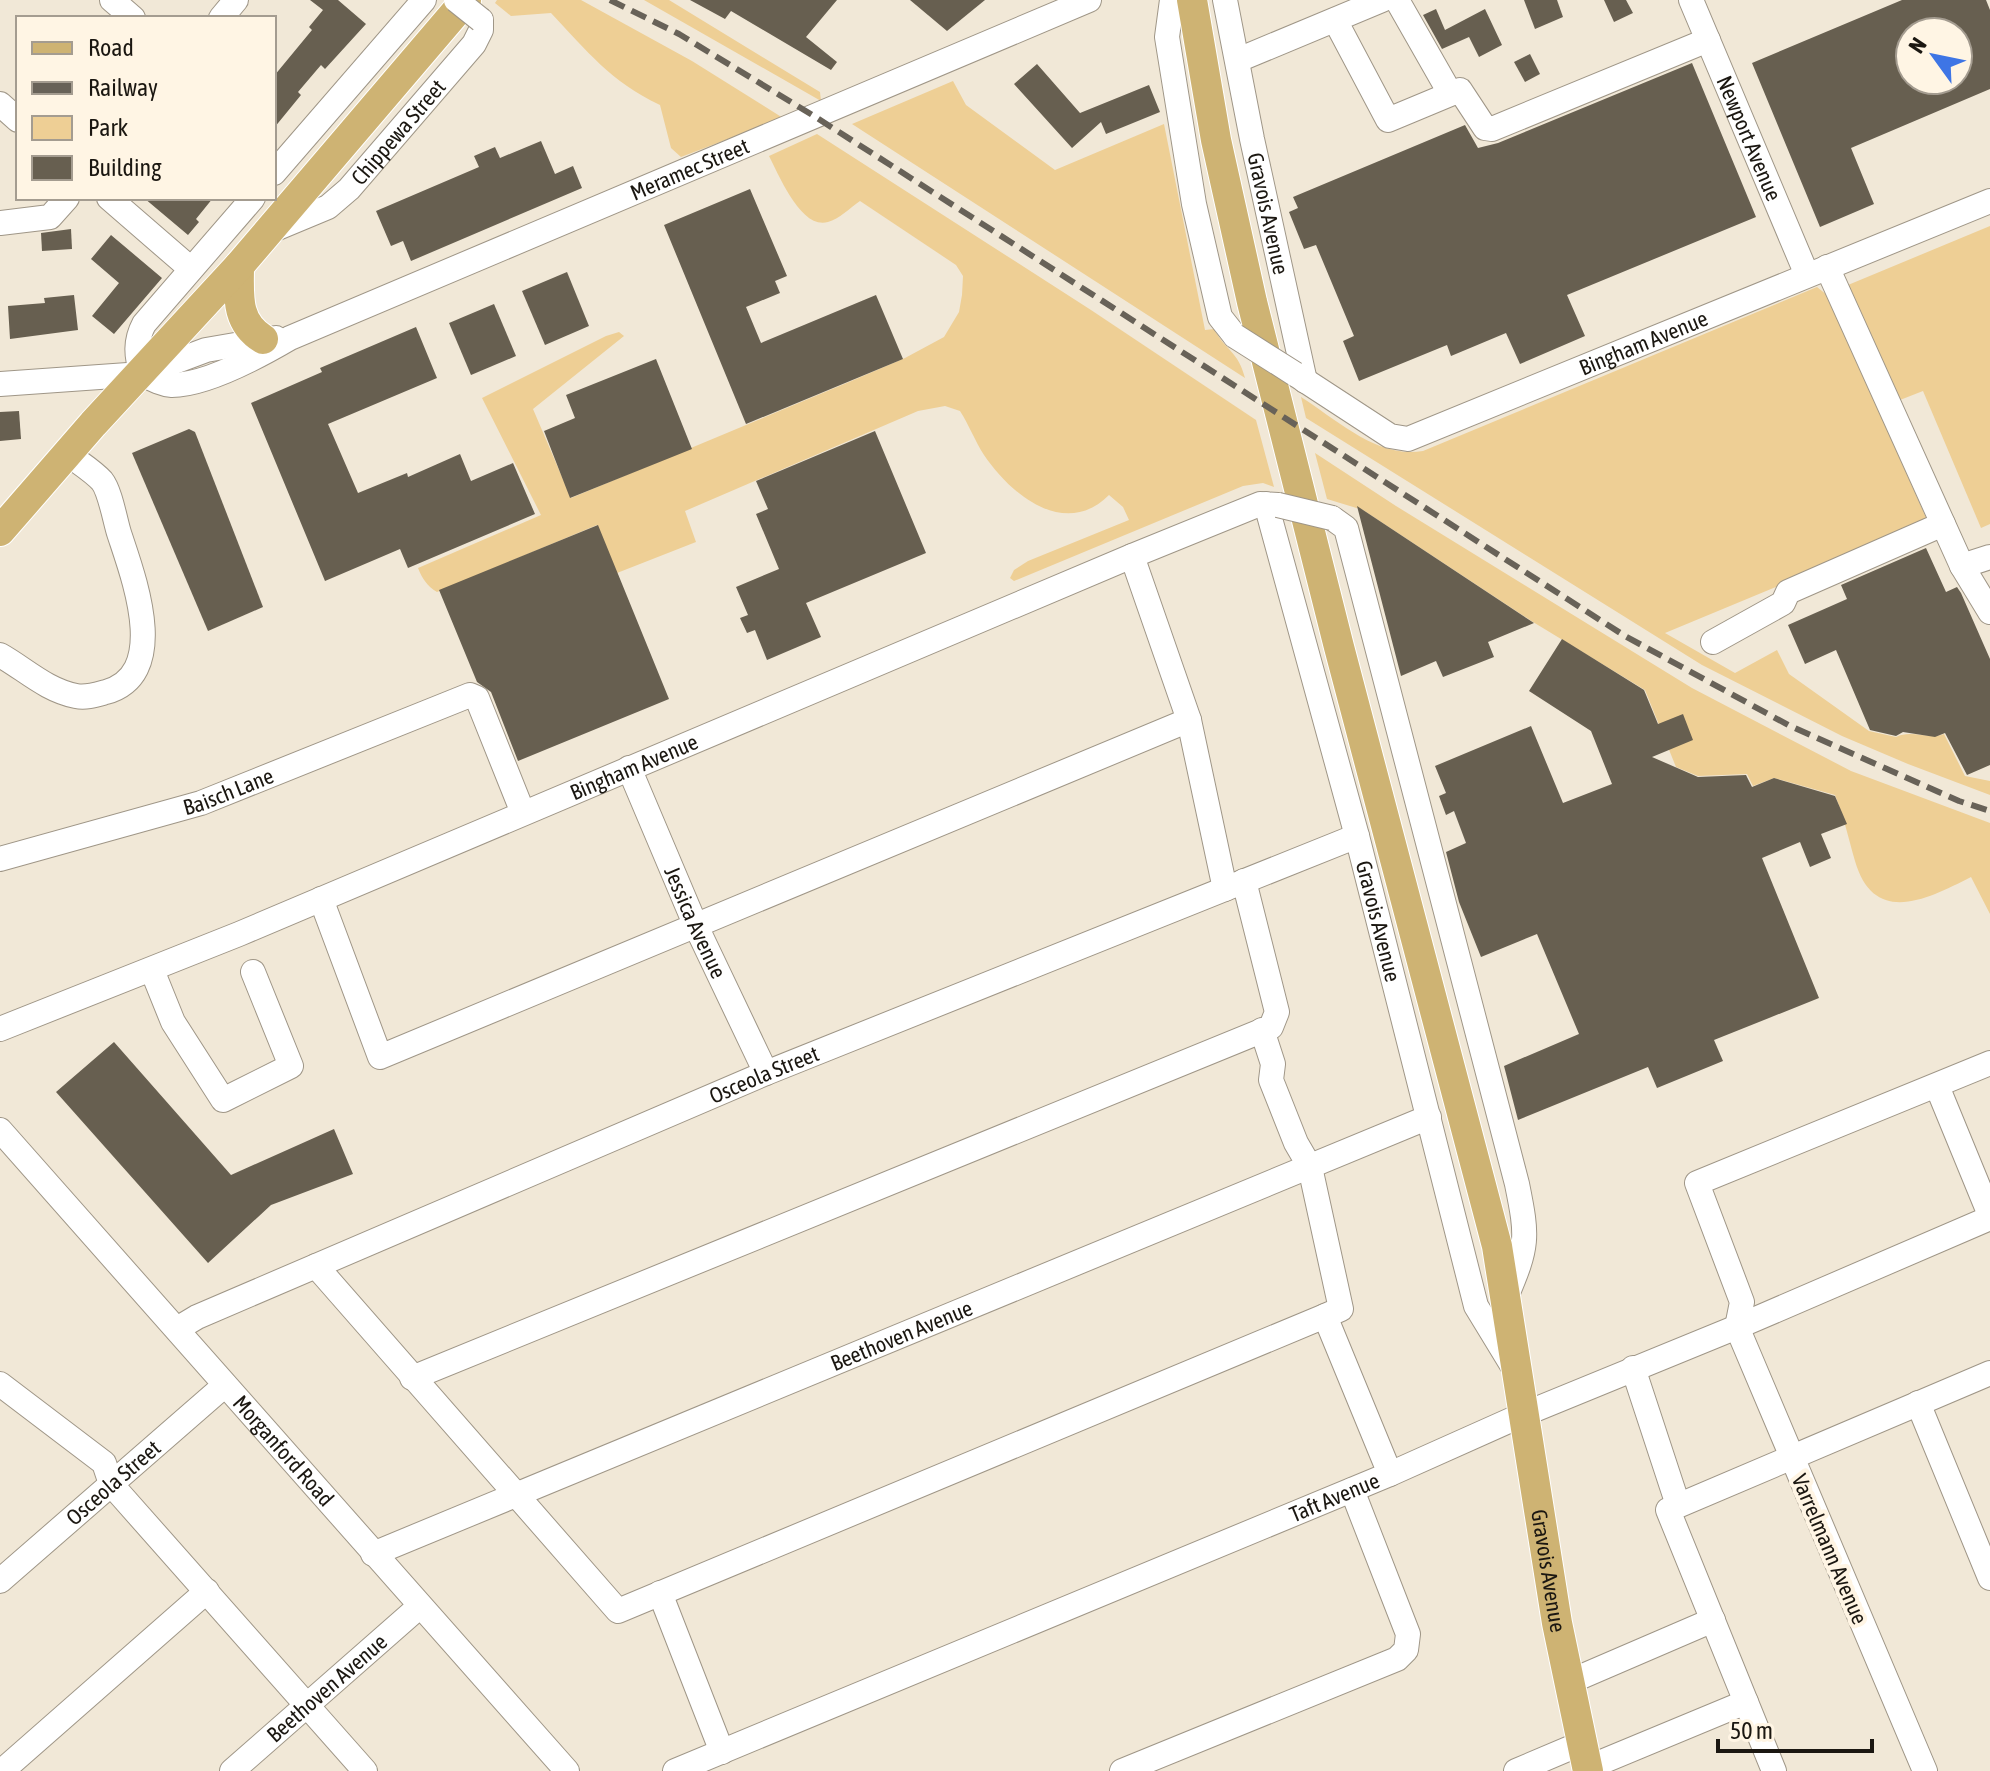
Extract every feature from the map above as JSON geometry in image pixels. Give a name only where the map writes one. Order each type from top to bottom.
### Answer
[{"type":"main road","name":"Gravois Avenue","points":[[1192,0],[1216,140],[1252,302],[1339,647],[1497,1246],[1522,1415],[1585,1760]]},
{"type":"main road","name":"Chippewa Street","points":[[0,531],[268,232],[473,10]]},
{"type":"main road","points":[[239,266],[242,315],[246,324],[276,338]]},
{"type":"street","points":[[112,0],[131,16]]},
{"type":"street","points":[[223,16],[236,0]]},
{"type":"street","points":[[276,171],[424,0]]},
{"type":"street","name":"Chippewa Street","points":[[456,0],[473,10]]},
{"type":"street","name":"Meramec Street","points":[[0,384],[142,374],[206,350],[276,338],[1054,7],[1089,0]]},
{"type":"street","points":[[1172,0],[1167,37],[1194,204],[1220,317],[1235,336],[1300,378]]},
{"type":"street","name":"Gravois Avenue","points":[[1225,0],[1300,378]]},
{"type":"street","points":[[1238,60],[1382,0]]},
{"type":"street","points":[[1397,0],[1450,93]]},
{"type":"street","name":"Newport Avenue","points":[[1691,0],[1817,271],[1962,566],[1990,612]]},
{"type":"street","points":[[1335,20],[1388,120],[1460,90],[1479,123],[1492,129],[1708,40]]},
{"type":"street","points":[[0,104],[16,118]]},
{"type":"street","points":[[0,223],[50,217],[65,200]]},
{"type":"street","points":[[111,200],[191,269]]},
{"type":"street","points":[[142,374],[137,350],[138,335],[144,324],[251,200]]},
{"type":"street","name":"Bingham Avenue","points":[[1300,378],[1390,436],[1408,439],[1990,201]]},
{"type":"street","points":[[0,655],[39,682],[73,696],[86,697],[118,688],[130,677],[142,655],[142,619],[136,583],[103,482],[68,454]]},
{"type":"street","name":"Gravois Avenue","points":[[1506,1297],[1524,1251],[1526,1231],[1517,1184],[1346,528],[1332,518],[1272,504],[1476,1306],[1515,1370]]},
{"type":"street","name":"Bingham Avenue","points":[[0,1029],[152,970],[1132,556],[1272,504]]},
{"type":"street","points":[[1713,642],[1783,603],[1788,592],[1943,524]]},
{"type":"street","points":[[412,1378],[1271,1027],[1277,1012],[1234,885],[1189,720],[1132,556]]},
{"type":"street","points":[[1962,566],[1990,557]]},
{"type":"street","name":"Baisch Lane","points":[[0,859],[201,803],[470,695],[477,698],[523,813]]},
{"type":"street","points":[[321,899],[380,1057],[1189,720]]},
{"type":"street","name":"Jessica Avenue","points":[[629,768],[695,924],[766,1073]]},
{"type":"street","name":"Osceola Street","points":[[177,1329],[197,1317],[766,1073],[1357,836]]},
{"type":"street","points":[[152,970],[173,1022],[223,1100],[291,1066],[253,972]]},
{"type":"street","points":[[316,1266],[618,1611],[1341,1309],[1310,1167],[1296,1143],[1271,1080],[1273,1064],[1262,1030]]},
{"type":"street","points":[[1737,1327],[1742,1302],[1697,1183],[1990,1063]]},
{"type":"street","points":[[1937,1086],[1990,1217]]},
{"type":"street","name":"Beethoven Avenue","points":[[373,1554],[1429,1117]]},
{"type":"street","name":"Morganford Road","points":[[0,1130],[567,1771]]},
{"type":"street","name":"Taft Avenue","points":[[675,1771],[1390,1474],[1990,1217]]},
{"type":"street","points":[[1325,1316],[1390,1474]]},
{"type":"street","name":"Varrelmann Avenue","points":[[1737,1327],[1925,1771]]},
{"type":"street","points":[[1633,1368],[1678,1505]]},
{"type":"street","points":[[1774,1771],[1668,1510],[1990,1373]]},
{"type":"street","points":[[0,1385],[104,1463],[111,1484],[365,1771]]},
{"type":"street","name":"Osceola Street","points":[[0,1581],[225,1385]]},
{"type":"street","points":[[1918,1403],[1990,1578]]},
{"type":"street","points":[[1122,1771],[1397,1659],[1406,1650],[1408,1634],[1352,1490]]},
{"type":"street","points":[[2,1771],[207,1591]]},
{"type":"street","points":[[660,1593],[722,1752]]},
{"type":"street","name":"Beethoven Avenue","points":[[232,1771],[420,1606]]},
{"type":"street","points":[[1569,1682],[1713,1620]]},
{"type":"street","points":[[1516,1771],[1585,1760],[1746,1702]]},
{"type":"green space","points":[[497,0],[581,0],[692,61],[783,118],[681,157],[671,148],[660,105],[613,76],[551,13],[511,16],[495,3]]},
{"type":"green space","points":[[644,0],[669,0],[820,92],[821,101]]},
{"type":"green space","points":[[953,81],[966,105],[1055,170],[1164,124],[1205,330],[1214,329],[1239,362],[1245,378],[852,124]]},
{"type":"green space","points":[[817,134],[1256,420],[1274,487],[1263,483],[1243,486],[1014,581],[1010,578],[1014,570],[1028,561],[1129,520],[1123,507],[1109,495],[1092,508],[1075,513],[1057,512],[1024,497],[995,470],[960,411],[945,406],[918,411],[685,511],[696,542],[617,573],[597,525],[437,592],[430,587],[418,568],[541,515],[482,398],[606,336],[619,332],[624,336],[533,409],[571,498],[905,358],[944,337],[959,312],[962,295],[963,276],[956,265],[860,201],[832,221],[818,222],[809,218],[792,199],[769,156]]},
{"type":"green space","points":[[1990,226],[1990,524],[1981,528],[1923,391],[1900,400],[1848,285]]},
{"type":"green space","points":[[1817,287],[1827,295],[1928,522],[1665,633],[1735,673],[1777,650],[1789,674],[1869,731],[1896,737],[1944,734],[1965,776],[1990,781],[1990,795],[1842,736],[1702,665],[1306,418],[1301,397],[1374,443],[1406,452],[1423,451]]},
{"type":"green space","points":[[1315,453],[1692,688],[1851,771],[1990,823],[1990,914],[1971,877],[1937,893],[1904,902],[1889,901],[1875,894],[1864,882],[1855,861],[1835,795],[1774,778],[1753,786],[1747,774],[1698,776],[1676,767],[1645,690],[1533,622],[1363,510],[1327,499]]},
{"type":"building","points":[[310,0],[338,0],[366,24],[325,69],[321,65],[276,126],[276,74],[312,30],[309,27],[323,10]]},
{"type":"building","points":[[690,0],[837,0],[806,37],[837,62],[831,70],[731,11],[725,19]]},
{"type":"building","points":[[910,0],[985,0],[947,31]]},
{"type":"building","points":[[1524,0],[1557,0],[1563,17],[1535,29]]},
{"type":"building","points":[[1604,0],[1626,0],[1633,13],[1614,22]]},
{"type":"building","points":[[1902,0],[1986,0],[1990,10],[1990,89],[1974,96],[1974,16],[1894,16],[1894,96],[1974,96],[1851,148],[1874,204],[1820,227],[1752,63]]},
{"type":"building","points":[[1436,9],[1445,30],[1485,9],[1502,45],[1479,57],[1469,37],[1442,49],[1423,15]]},
{"type":"building","points":[[1530,54],[1540,74],[1525,82],[1514,62]]},
{"type":"building","points":[[1692,63],[1756,217],[1567,295],[1585,336],[1520,364],[1506,333],[1451,356],[1447,345],[1359,381],[1343,341],[1354,336],[1316,245],[1304,249],[1289,212],[1298,208],[1293,197],[1465,125],[1478,148],[1498,143]]},
{"type":"building","points":[[1037,64],[1080,113],[1149,85],[1160,112],[1106,134],[1101,122],[1072,148],[1014,84]]},
{"type":"building","points":[[541,141],[555,174],[573,166],[582,188],[411,261],[403,241],[391,246],[376,211],[479,167],[474,156],[495,147],[500,158]]},
{"type":"building","points":[[750,189],[787,276],[775,281],[780,293],[746,307],[761,343],[876,295],[903,359],[746,424],[664,225]]},
{"type":"building","points":[[146,200],[211,200],[188,235]]},
{"type":"building","points":[[71,229],[72,249],[42,251],[41,233]]},
{"type":"building","points":[[111,235],[162,278],[114,334],[92,316],[119,283],[91,259]]},
{"type":"building","points":[[567,272],[589,326],[545,345],[522,291]]},
{"type":"building","points":[[74,295],[78,330],[10,339],[8,306],[45,303],[44,298]]},
{"type":"building","points":[[494,304],[516,356],[471,375],[449,323]]},
{"type":"building","points":[[416,327],[437,378],[328,424],[358,493],[407,473],[408,477],[460,454],[471,481],[513,463],[535,514],[408,568],[400,549],[325,581],[251,403],[322,372],[320,368]]},
{"type":"building","points":[[656,359],[692,449],[570,498],[544,431],[575,418],[566,395]]},
{"type":"building","points":[[19,411],[21,439],[0,441],[0,412]]},
{"type":"building","points":[[189,429],[195,432],[263,607],[208,631],[132,453]]},
{"type":"building","points":[[875,431],[926,553],[806,603],[821,637],[767,660],[755,630],[747,633],[740,618],[748,615],[736,587],[779,569],[756,514],[768,509],[756,481]]},
{"type":"building","points":[[1357,506],[1534,623],[1488,642],[1494,657],[1443,677],[1436,661],[1401,676]]},
{"type":"building","points":[[598,525],[669,699],[518,761],[491,692],[477,682],[439,590]]},
{"type":"building","points":[[1926,548],[1946,592],[1957,587],[1961,593],[1990,659],[1990,765],[1967,775],[1945,733],[1935,737],[1903,732],[1896,736],[1870,730],[1836,650],[1805,664],[1788,625],[1847,599],[1841,585]]},
{"type":"building","points":[[1562,639],[1644,690],[1658,724],[1683,714],[1693,740],[1652,757],[1698,777],[1746,775],[1752,787],[1774,778],[1835,796],[1847,824],[1821,834],[1831,858],[1810,867],[1800,842],[1762,858],[1819,998],[1714,1040],[1723,1061],[1657,1088],[1648,1067],[1518,1120],[1504,1066],[1579,1034],[1537,934],[1481,957],[1459,902],[1446,852],[1466,843],[1454,811],[1446,815],[1439,796],[1446,793],[1435,766],[1531,726],[1563,803],[1612,784],[1591,731],[1529,691]]},
{"type":"building","points":[[114,1042],[231,1175],[334,1129],[353,1174],[271,1205],[208,1263],[56,1092]]},
{"type":"railway","points":[[610,0],[679,34],[814,116],[1625,636],[1790,726],[1959,801],[1990,811]]}]
